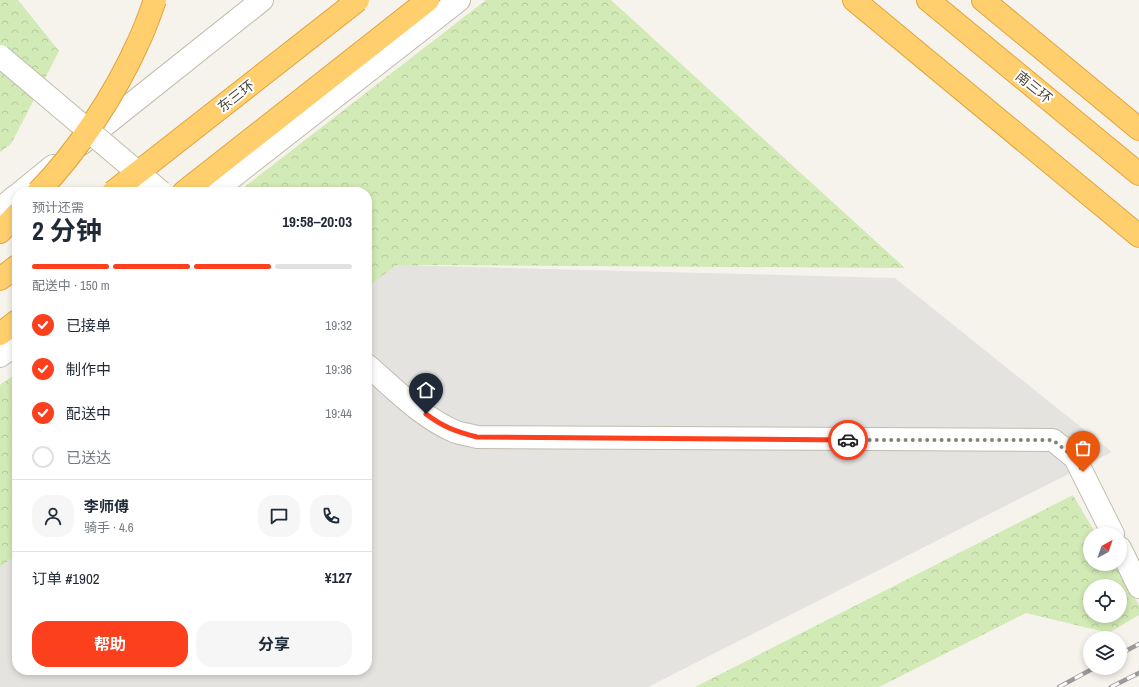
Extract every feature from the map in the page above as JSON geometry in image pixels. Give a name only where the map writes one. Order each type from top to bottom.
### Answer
[{"type":"highway","points":[[42,187],[82,138],[126,69],[155,0]]},
{"type":"highway","name":"东三环","points":[[119,187],[358,0]]},
{"type":"highway","points":[[190,187],[428,0]]},
{"type":"highway","points":[[854,0],[1139,236]]},
{"type":"highway","name":"南三环","points":[[928,0],[1139,174]]},
{"type":"highway","points":[[983,0],[1139,129]]},
{"type":"highway","points":[[0,232],[12,219]]},
{"type":"highway","points":[[0,279],[12,270]]},
{"type":"highway","points":[[0,334],[12,325]]},
{"type":"street","points":[[27,187],[262,0]]},
{"type":"street","points":[[219,187],[459,0]]},
{"type":"street","points":[[0,56],[155,187]]},
{"type":"street","points":[[0,209],[12,199]]},
{"type":"street","points":[[0,356],[12,347]]},
{"type":"street","points":[[372,369],[415,406],[437,422],[457,432],[477,437],[1053,440],[1075,458],[1110,527]]},
{"type":"street","points":[[1127,562],[1139,587]]},
{"type":"green space","points":[[0,0],[18,0],[59,51],[11,144],[0,152]]},
{"type":"green space","points":[[486,0],[611,0],[905,268],[419,265],[372,301],[372,187],[244,187]]},
{"type":"green space","points":[[12,377],[12,579],[0,588],[0,385]]},
{"type":"green space","points":[[1073,495],[1092,527],[1083,527],[1083,571],[1118,571],[1123,579],[1083,579],[1083,623],[1126,623],[1112,631],[1101,631],[1026,613],[879,687],[695,687]]},
{"type":"green space","points":[[1127,585],[1139,605],[1139,615],[1127,622]]},
{"type":"shaded area","points":[[397,265],[895,278],[1112,452],[648,687],[0,687],[0,567],[12,558],[12,675],[372,675],[372,283]]},
{"type":"railway","points":[[1127,650],[1139,644]]},
{"type":"railway","points":[[1111,687],[1139,673]]},
{"type":"railway","points":[[1059,687],[1083,674]]},
{"type":"way so far","points":[[848,440],[1053,440],[1075,458],[1083,472]]},
{"type":"route","points":[[426,414],[437,422],[457,432],[477,437],[848,440]]}]
